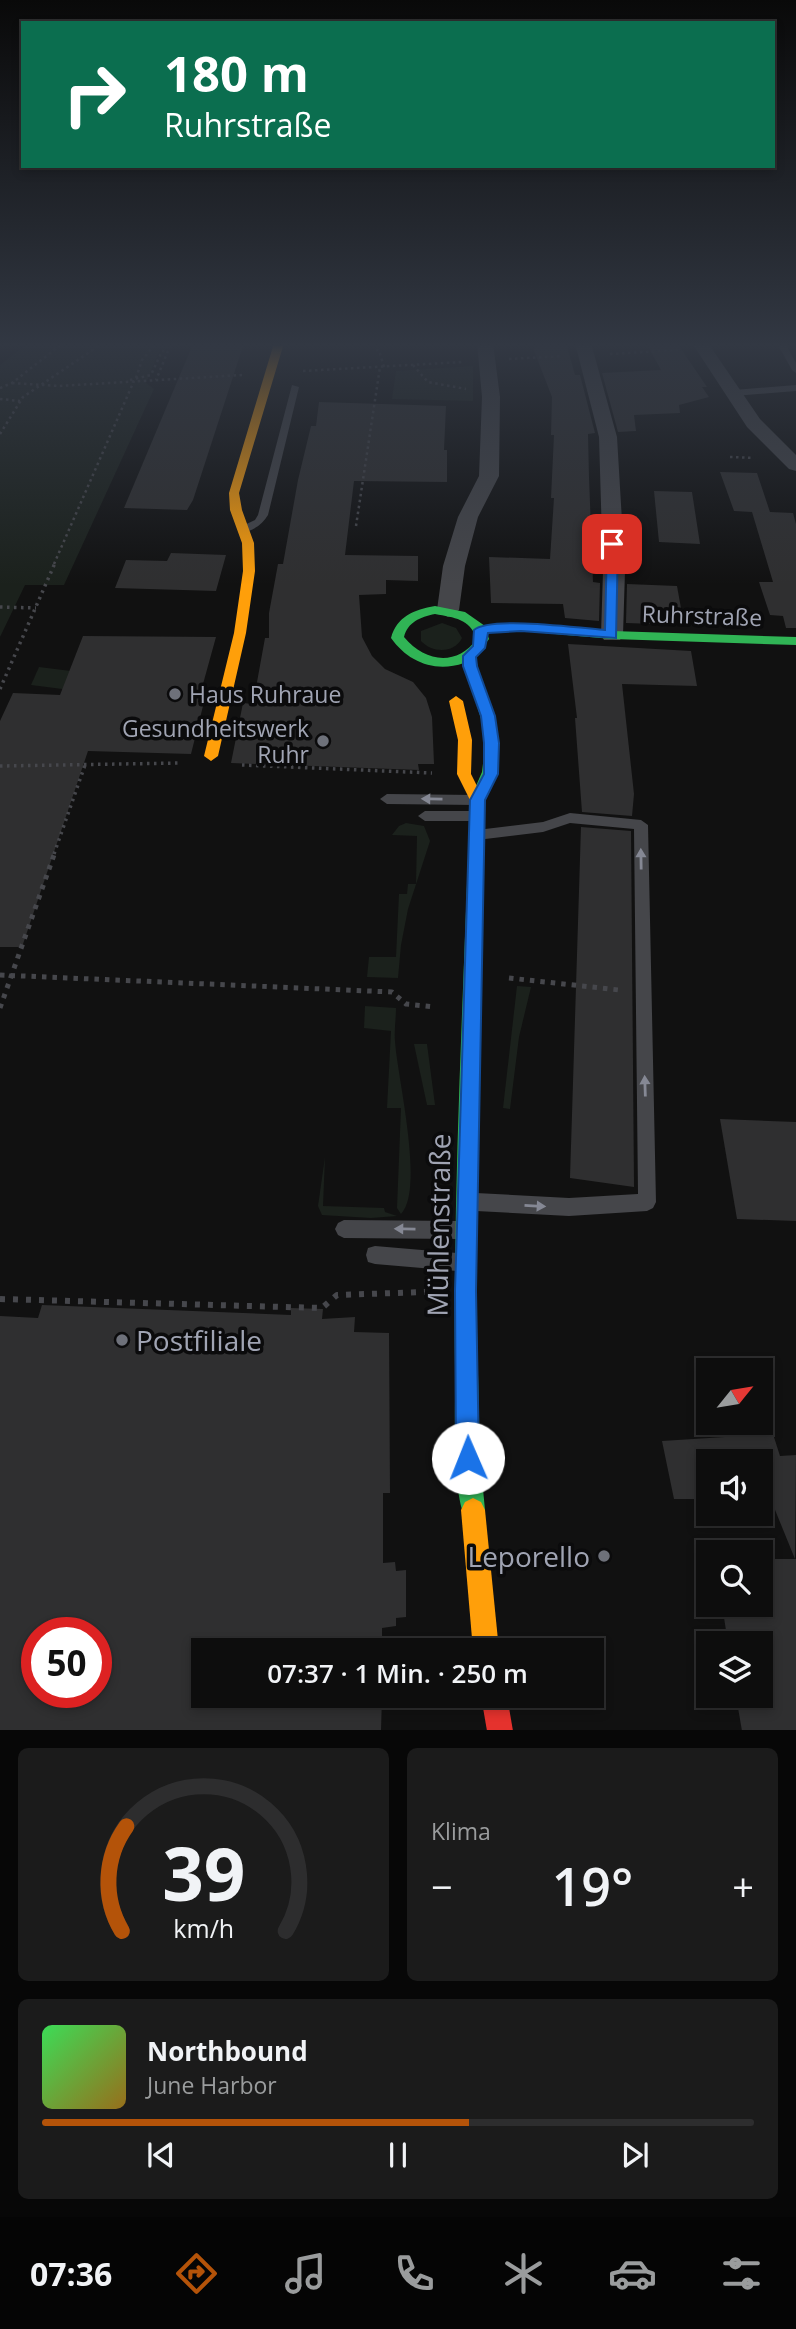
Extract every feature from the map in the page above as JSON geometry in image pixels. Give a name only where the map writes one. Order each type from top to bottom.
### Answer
[{"type":"main road","points":[[211,756],[240,633],[239,614],[249,549],[234,511],[234,493],[255,424]]},
{"type":"main road","points":[[425,661],[452,662],[470,656],[478,648],[482,639],[481,630],[473,620],[448,610]]},
{"type":"main road","name":"Mühlenstraße","points":[[448,610],[414,614],[398,630],[397,638],[402,648],[439,672],[457,703],[465,740],[464,774],[477,808],[465,1291],[468,1458],[485,1638]]},
{"type":"main road","name":"Ruhrstraße","points":[[481,630],[521,627],[612,635],[796,641]]},
{"type":"main road","name":"Mühlenstraße","points":[[470,656],[470,666],[488,716],[492,743],[491,774],[477,808]]},
{"type":"main road","points":[[496,1708],[500,1730]]},
{"type":"street","points":[[448,610],[454,566],[468,517],[489,476],[490,424]]},
{"type":"street","points":[[605,424],[608,437],[614,571],[612,635]]},
{"type":"street","points":[[753,424],[796,466]]},
{"type":"lane","points":[[242,530],[259,522],[264,514],[286,424]]},
{"type":"lane","points":[[387,799],[477,808]]},
{"type":"lane","points":[[425,816],[477,808]]},
{"type":"lane","points":[[467,1202],[569,1207],[647,1202],[641,825],[570,818],[543,827],[477,835]]},
{"type":"lane","points":[[344,1228],[467,1230]]},
{"type":"lane","points":[[375,1255],[466,1263]]},
{"type":"path","points":[[0,689],[116,424]]},
{"type":"path","points":[[356,526],[373,424]]},
{"type":"path","points":[[0,607],[36,608]]},
{"type":"path","points":[[0,1008],[85,765]]},
{"type":"path","points":[[474,974],[642,992]]},
{"type":"path","points":[[0,975],[392,992],[406,1004],[473,1009]]},
{"type":"path","points":[[0,1299],[322,1308],[337,1295],[465,1291]]},
{"type":"shaded area","points":[[0,424],[138,424],[64,585],[25,585],[0,637]]},
{"type":"shaded area","points":[[442,623],[456,628],[462,638],[454,647],[437,650],[421,641],[421,631]]},
{"type":"shaded area","points":[[39,667],[79,672],[78,691],[31,685]]},
{"type":"shaded area","points":[[406,823],[424,826],[430,841],[408,909],[398,978],[367,977],[369,957],[396,957],[399,894],[407,894],[408,884],[416,884],[417,836],[392,835],[399,826]]},
{"type":"shaded area","points":[[517,986],[531,987],[519,1037],[510,1109],[503,1108]]},
{"type":"shaded area","points":[[365,1006],[396,1008],[395,1041],[410,1158],[408,1201],[401,1214],[397,1208],[401,1108],[387,1108],[391,1031],[364,1028]]},
{"type":"shaded area","points":[[414,1044],[427,1044],[435,1105],[427,1105]]},
{"type":"shaded area","points":[[325,1157],[323,1206],[384,1208],[385,1212],[397,1216],[371,1218],[322,1215],[318,1206]]},
{"type":"building","points":[[159,424],[218,424],[193,500],[187,510],[124,508]]},
{"type":"building","points":[[316,424],[445,424],[447,482],[354,481],[345,555],[418,556],[418,581],[386,580],[386,594],[359,595],[362,637],[372,656],[385,669],[413,682],[426,698],[432,717],[434,764],[418,764],[419,770],[231,763],[243,703],[253,704],[265,638],[269,638],[269,613],[278,564],[283,564],[311,426]]},
{"type":"building","points":[[551,424],[593,424],[595,433],[588,434],[593,582],[600,583],[599,621],[565,618],[563,604],[491,603],[489,557],[550,559],[554,498],[551,498],[554,435],[551,435]]},
{"type":"building","points":[[616,424],[635,424],[636,431],[618,432]]},
{"type":"building","points":[[720,472],[757,473],[770,512],[793,513],[796,524],[796,628],[786,628],[783,616],[770,615],[759,582],[773,582],[752,512],[734,511]]},
{"type":"building","points":[[654,491],[692,492],[700,544],[659,542]]},
{"type":"building","points":[[171,553],[226,555],[216,591],[115,588],[126,560],[167,561]]},
{"type":"building","points":[[627,584],[677,586],[684,625],[626,623]]},
{"type":"building","points":[[83,636],[216,637],[198,702],[204,702],[191,754],[88,751],[22,947],[0,947],[0,721],[13,693],[60,695]]},
{"type":"building","points":[[568,644],[691,651],[697,686],[622,684],[634,794],[632,816],[582,812],[577,718]]},
{"type":"building","points":[[581,827],[631,831],[634,1187],[570,1178]]},
{"type":"building","points":[[720,1119],[796,1122],[796,1221],[737,1219]]},
{"type":"building","points":[[42,1305],[291,1315],[291,1308],[323,1309],[322,1319],[355,1317],[354,1332],[389,1333],[390,1493],[383,1493],[383,1563],[395,1562],[396,1571],[406,1570],[406,1617],[396,1618],[396,1626],[382,1628],[382,1638],[191,1638],[191,1708],[382,1708],[381,1730],[0,1730],[0,1316],[38,1318]]},
{"type":"building","points":[[773,1435],[780,1456],[796,1455],[795,1559],[773,1505],[773,1449],[696,1449],[696,1499],[674,1499],[662,1441]]},
{"type":"building","points":[[773,1559],[796,1559],[796,1730],[742,1730],[738,1708],[773,1708],[773,1631],[726,1631],[724,1617],[773,1617]]},
{"type":"traffic: fast","points":[[435,610],[461,615],[478,625],[483,639],[475,651],[465,658],[441,663],[416,656],[406,648],[397,638],[402,626],[416,615],[435,610]]},
{"type":"traffic: fast","points":[[480,630],[521,627],[612,635],[796,641]]},
{"type":"traffic: fast","points":[[470,656],[473,675],[489,722],[492,747],[489,772],[477,800],[465,1291],[468,1458],[473,1510]]},
{"type":"traffic: slow","points":[[211,756],[240,633],[249,571],[248,543],[236,510],[234,493],[255,424]]},
{"type":"traffic: slow","points":[[456,701],[465,740],[464,774],[477,800]]},
{"type":"traffic: slow","points":[[473,1510],[485,1638]]},
{"type":"traffic: jam","points":[[496,1708],[500,1730]]},
{"type":"place","name":"Haus Ruhraue","points":[[175,694]]},
{"type":"place","name":"Gesundheitswerk Ruhr","points":[[323,741]]},
{"type":"place","name":"Postfiliale","points":[[122,1340]]},
{"type":"place","name":"Leporello","points":[[604,1556]]},
{"type":"route","points":[[468,1458],[465,1291],[477,800],[491,774],[492,743],[488,716],[470,666],[470,656],[482,639],[481,630],[521,627],[612,635],[612,544]]}]
